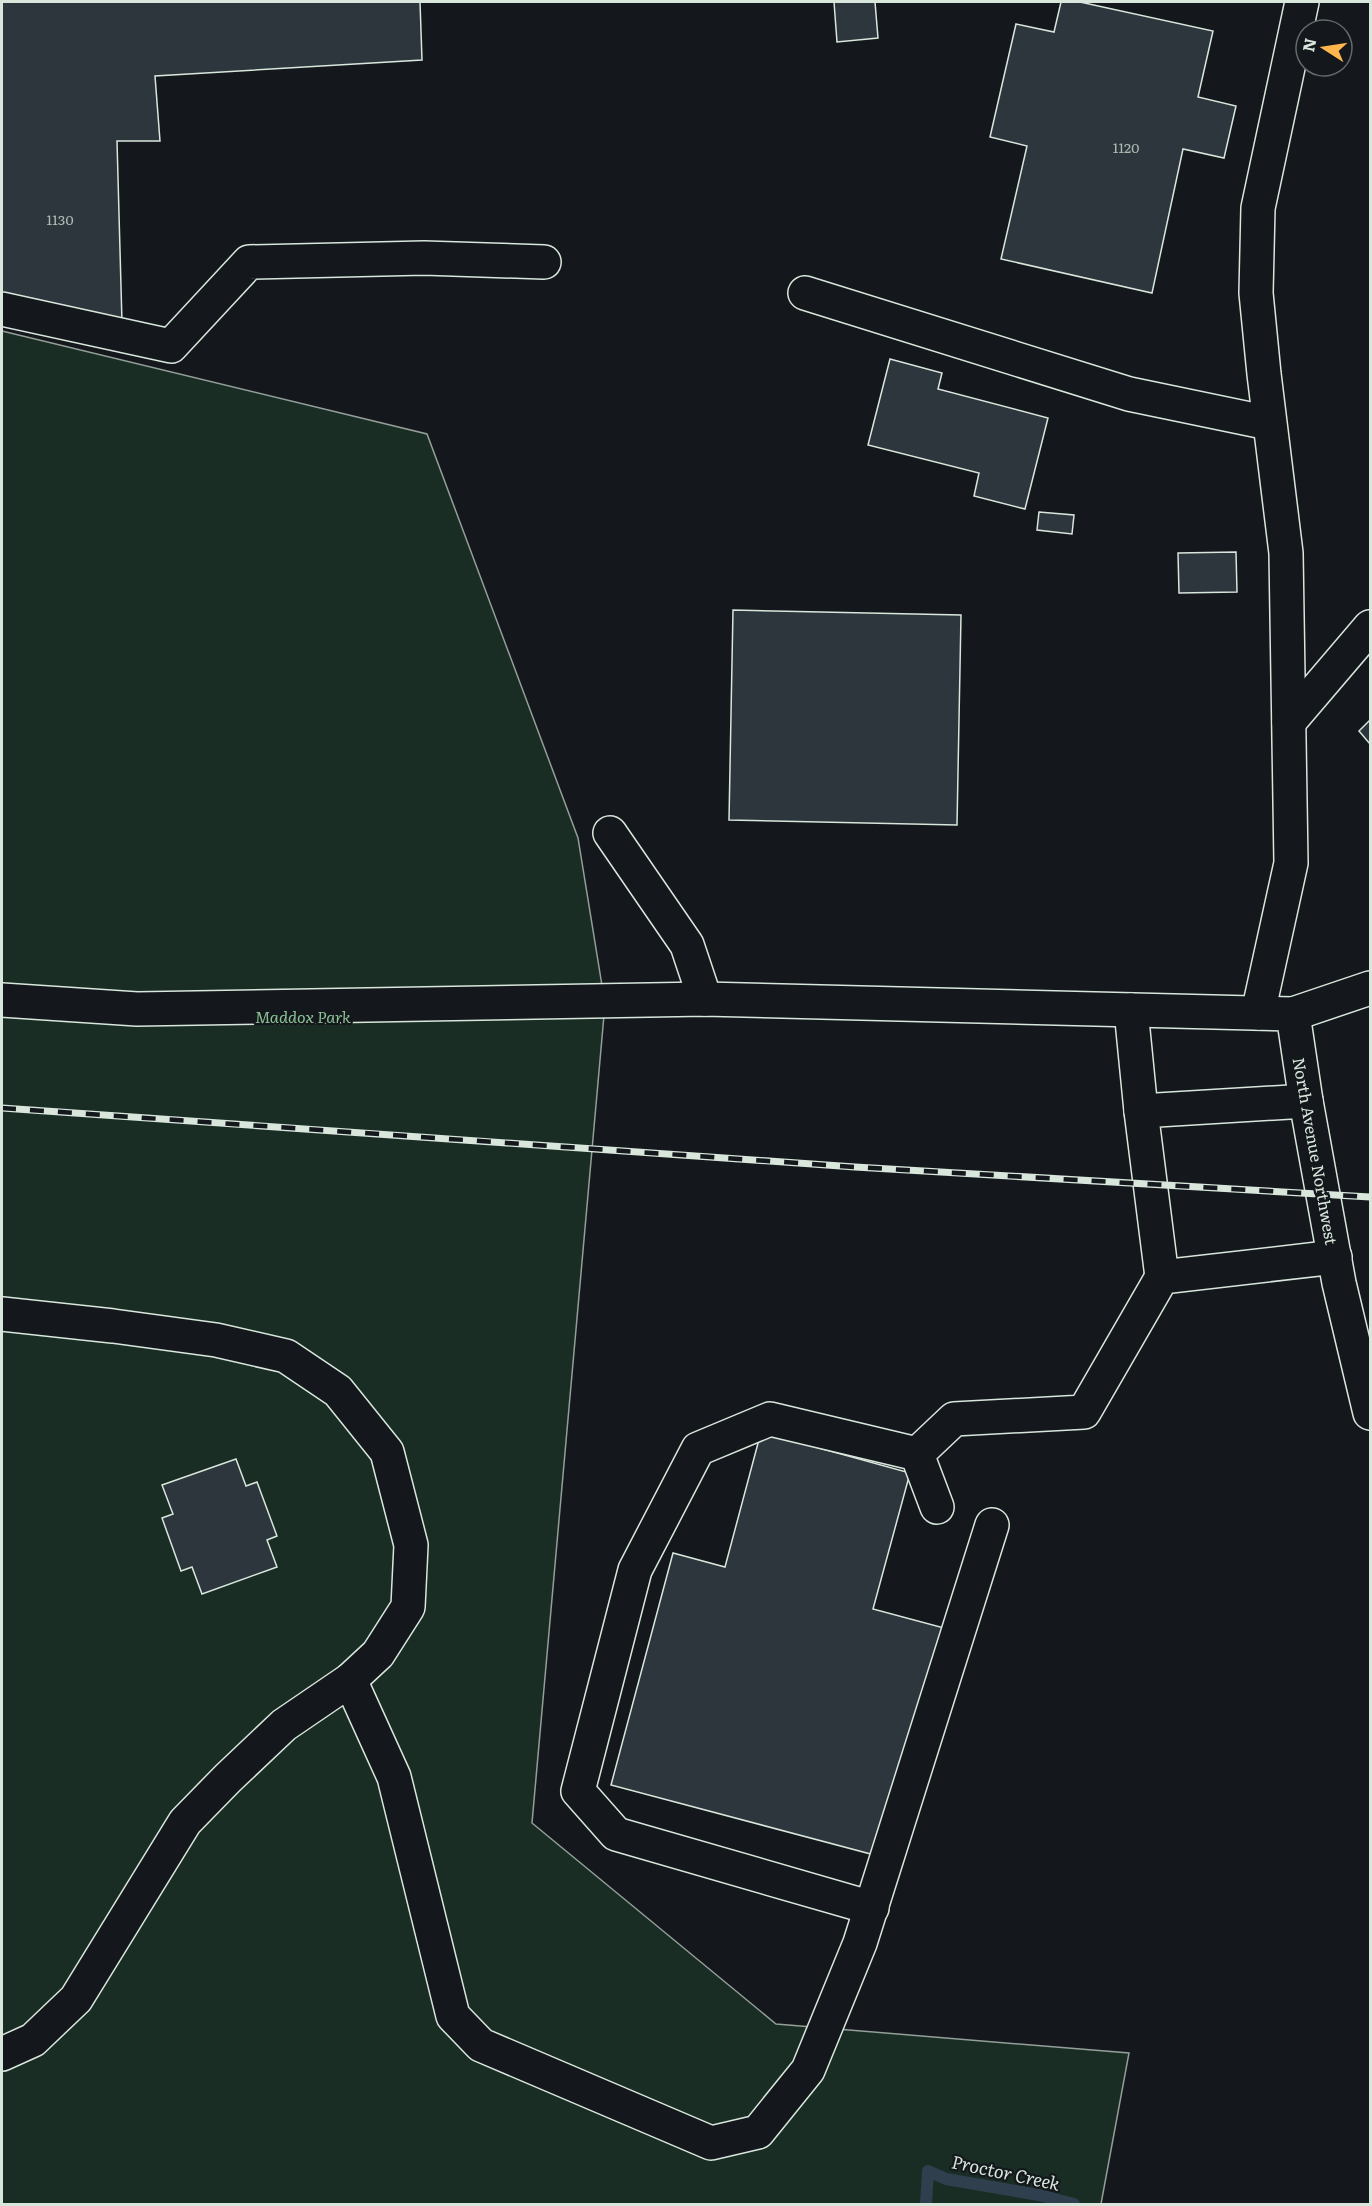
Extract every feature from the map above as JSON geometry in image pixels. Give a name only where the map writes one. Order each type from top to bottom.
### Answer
[{"type":"street","points":[[1258,1013],[1291,863],[1286,553],[1269,423],[1256,293],[1258,208],[1302,2]]},
{"type":"street","points":[[2,309],[171,346],[249,262],[424,258],[544,262]]},
{"type":"street","points":[[805,293],[1129,394],[1269,423]]},
{"type":"street","points":[[1289,722],[1371,627]]},
{"type":"street","points":[[610,833],[687,945],[705,999]]},
{"type":"street","points":[[2,1000],[137,1009],[705,999],[1293,1014],[1371,988]]},
{"type":"street","points":[[917,1454],[954,1419],[1084,1412],[1162,1277],[1131,1010]]},
{"type":"street","name":"North Avenue Northwest","points":[[1293,1014],[1306,1101],[1335,1257],[1371,1413]]},
{"type":"street","points":[[1142,1111],[1306,1101]]},
{"type":"street","points":[[1162,1277],[1335,1257]]},
{"type":"street","points":[[2,1314],[216,1340],[286,1356],[338,1391],[387,1452],[411,1545],[408,1607],[378,1654],[350,1680],[284,1725],[185,1822],[76,2000],[33,2040],[2,2054]]},
{"type":"street","points":[[872,1908],[616,1834],[578,1791],[635,1570],[698,1449],[770,1419],[917,1454]]},
{"type":"street","points":[[917,1454],[937,1507]]},
{"type":"street","points":[[350,1680],[394,1777],[453,2016],[481,2045],[711,2143],[758,2132],[808,2070],[860,1943],[992,1525]]},
{"type":"green space","name":"Maddox Park","points":[[2,331],[427,434],[578,838],[605,1004],[532,1823],[776,2024],[1129,2053],[1101,2204],[2,2204]]},
{"type":"building","points":[[2,2],[420,2],[422,60],[155,76],[160,141],[117,141],[122,323],[2,297]]},
{"type":"building","points":[[834,2],[875,2],[878,38],[837,42]]},
{"type":"building","points":[[1061,2],[1080,2],[1213,31],[1198,97],[1236,106],[1224,158],[1183,149],[1152,293],[1001,259],[1027,146],[990,137],[1016,24],[1054,32]]},
{"type":"building","points":[[890,359],[942,373],[938,389],[1048,418],[1025,509],[974,496],[979,473],[868,445]]},
{"type":"building","points":[[1039,512],[1074,515],[1072,534],[1037,530]]},
{"type":"building","points":[[1236,552],[1237,592],[1179,593],[1178,553]]},
{"type":"building","points":[[733,610],[961,615],[957,825],[729,820]]},
{"type":"building","points":[[1370,720],[1370,744],[1359,731]]},
{"type":"building","points":[[761,1432],[910,1473],[873,1609],[944,1628],[882,1857],[611,1785],[673,1553],[725,1567]]},
{"type":"building","points":[[236,1459],[246,1486],[257,1482],[277,1536],[267,1540],[277,1567],[202,1594],[192,1567],[181,1571],[162,1518],[173,1514],[162,1485]]},
{"type":"waterway","name":"Proctor Creek","points":[[926,2204],[928,2171],[946,2179],[1039,2195],[1074,2204]]},
{"type":"railway","points":[[2,1108],[855,1167],[1370,1197]]}]
